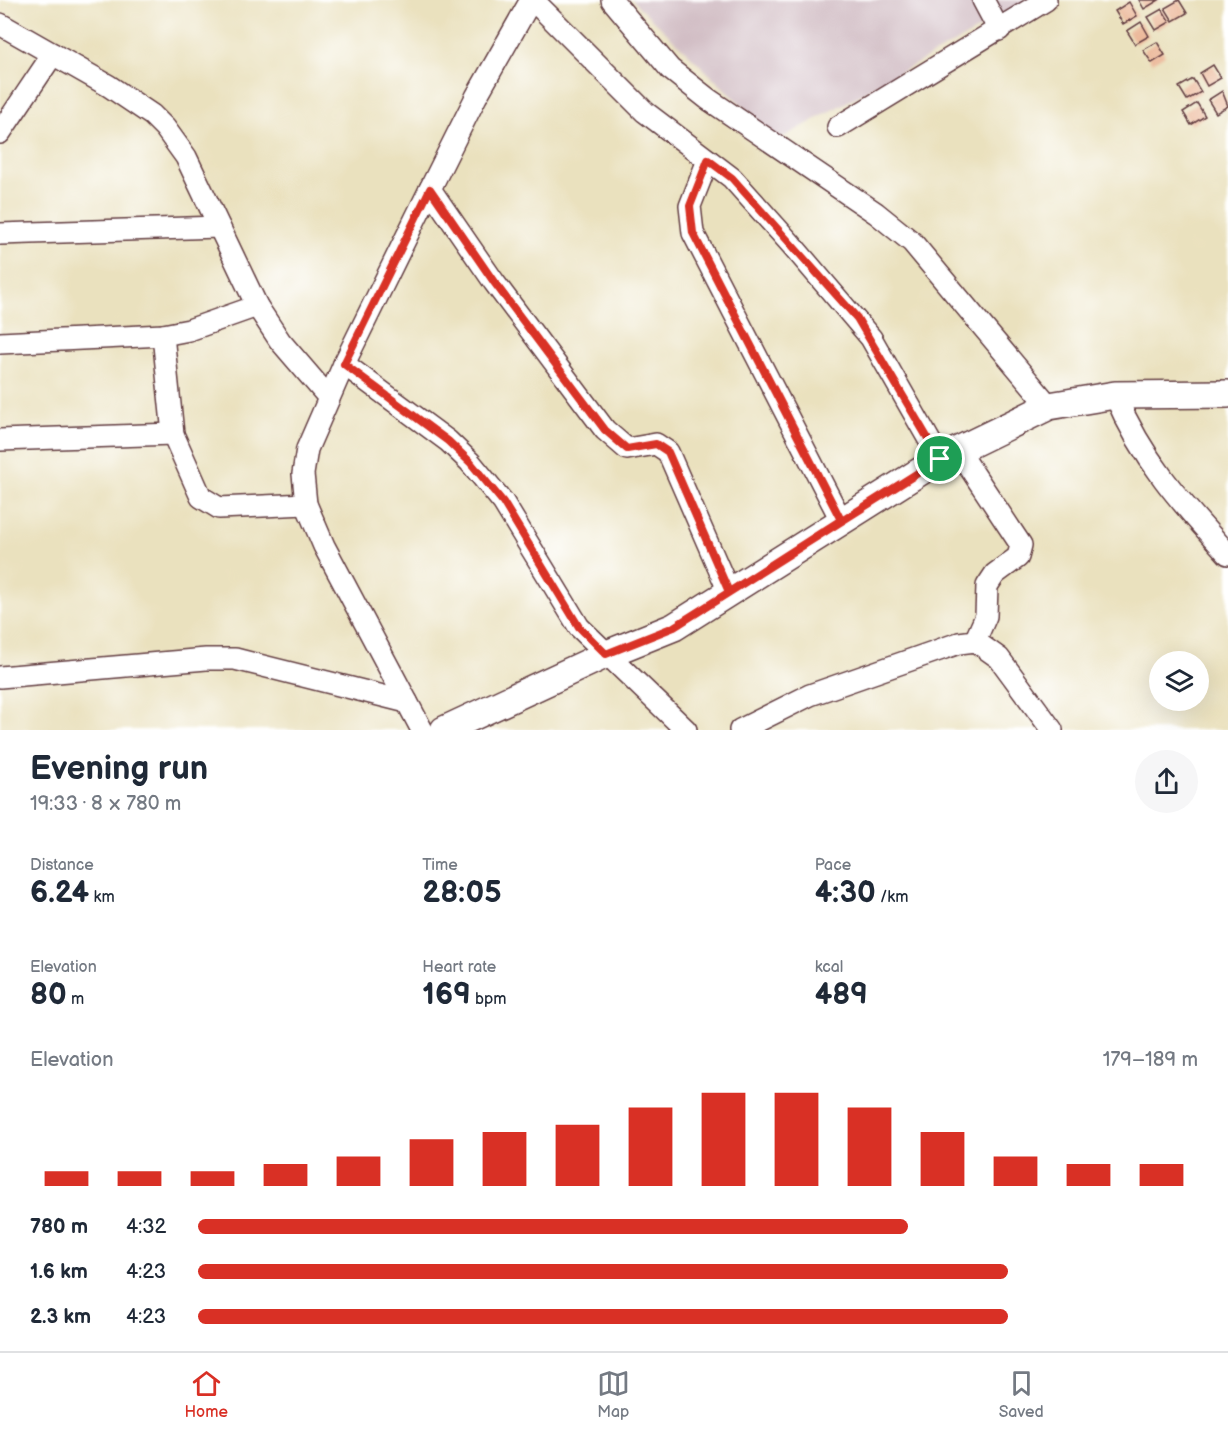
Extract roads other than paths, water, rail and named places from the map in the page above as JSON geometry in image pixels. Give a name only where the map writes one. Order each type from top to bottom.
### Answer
[{"type":"main road","points":[[448,729],[606,654],[674,627],[949,454],[1049,406],[1115,395],[1228,394]]},
{"type":"street","points":[[422,730],[324,546],[306,504],[303,474],[307,449],[344,364],[476,97],[532,0],[645,112],[732,178],[857,318],[949,454],[1021,544],[1018,557],[995,574],[987,586],[986,616],[975,641]]},
{"type":"street","points":[[612,0],[670,69],[708,99],[876,213],[912,242],[1049,406]]},
{"type":"street","points":[[983,0],[999,30]]},
{"type":"street","points":[[838,128],[1046,0]]},
{"type":"street","points":[[0,24],[109,86],[152,116],[165,128],[186,157],[257,306],[280,341],[329,398]]},
{"type":"street","points":[[0,133],[53,54]]},
{"type":"street","points":[[708,160],[690,206],[693,233],[841,520]]},
{"type":"street","points":[[430,189],[494,282],[605,430],[627,449],[656,444],[668,452],[729,592]]},
{"type":"street","points":[[0,234],[219,227]]},
{"type":"street","points":[[0,343],[163,335],[189,330],[257,306]]},
{"type":"street","points":[[163,335],[173,434],[201,498],[219,508],[306,504]]},
{"type":"street","points":[[344,364],[448,441],[470,462],[503,502],[579,627],[686,730]]},
{"type":"street","points":[[1115,395],[1145,455],[1178,500],[1228,554]]},
{"type":"street","points":[[0,440],[173,434]]},
{"type":"street","points":[[740,730],[810,695],[959,643],[975,641],[999,658],[1052,730]]},
{"type":"street","points":[[0,677],[235,659],[407,702]]}]
